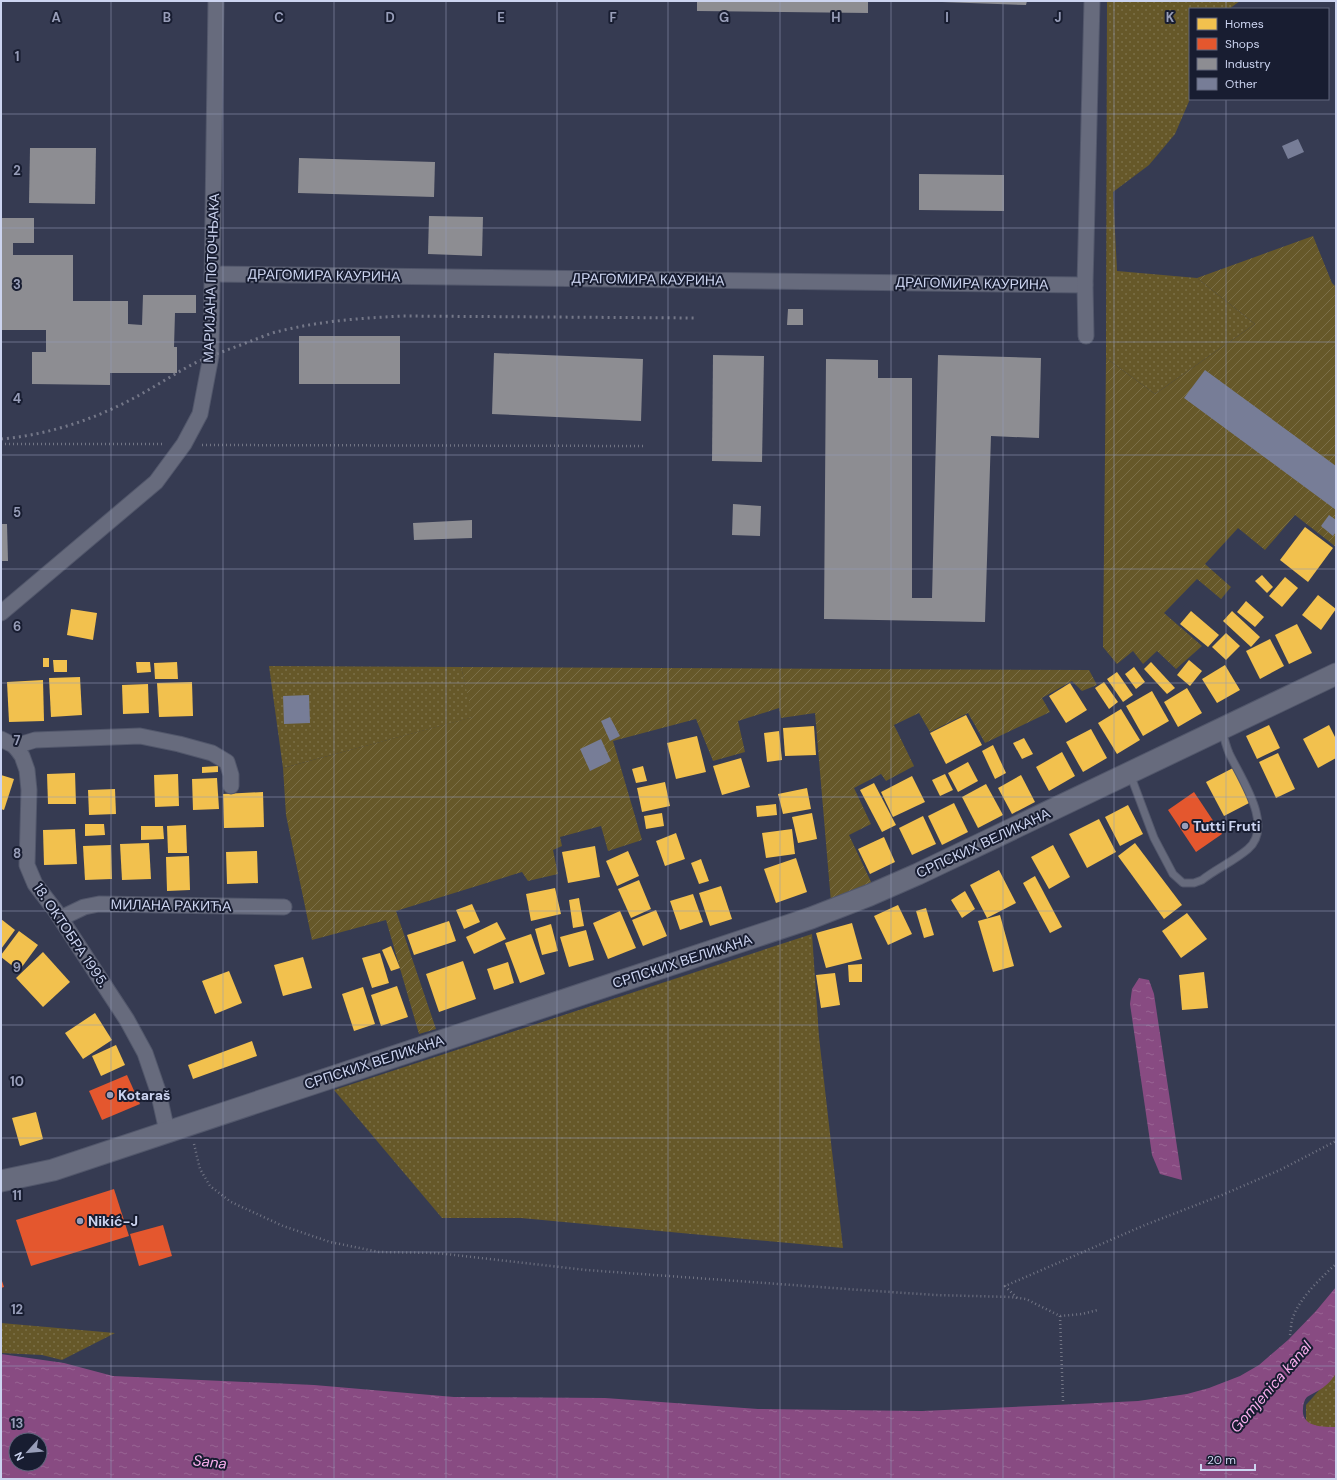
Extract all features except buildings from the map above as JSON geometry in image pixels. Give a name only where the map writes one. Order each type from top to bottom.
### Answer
[{"type":"main road","name":"СРПСКИХ ВЕЛИКАНА","points":[[1,1181],[53,1170],[811,918],[918,874],[1130,774],[1336,674]]},
{"type":"street","name":"МАРИЈАНА ПОТОЧЊАКА","points":[[1,613],[156,482],[184,444],[200,414],[211,356],[216,1]]},
{"type":"street","points":[[1086,336],[1085,284],[1092,1]]},
{"type":"street","name":"ДРАГОМИРА КАУРИНА","points":[[212,274],[1085,284]]},
{"type":"street","points":[[1,739],[13,745],[17,749],[22,744],[35,740],[140,736],[212,753],[227,762],[231,774],[232,786]]},
{"type":"street","name":"18. ОКТОБРА 1995.","points":[[17,749],[22,756],[27,770],[29,790],[27,864],[35,884],[61,918],[127,1020],[145,1053],[158,1091],[167,1131]]},
{"type":"street","name":"МИЛАНА РАКИЋА","points":[[61,918],[84,908],[99,904],[284,907]]},
{"type":"lane","points":[[1130,774],[1154,838],[1173,874],[1183,883],[1194,883],[1202,880],[1249,848],[1258,835],[1256,811],[1248,790],[1230,754],[1222,729]]},
{"type":"path","points":[[1,444],[646,446]]},
{"type":"path","points":[[189,1124],[200,1169],[210,1186],[231,1202],[283,1226],[330,1242],[379,1252],[437,1254],[586,1270],[883,1292],[1017,1298],[1026,1300],[1060,1316],[1082,1314],[1098,1310]]},
{"type":"path","points":[[1017,1298],[1004,1286],[1145,1225],[1273,1173],[1336,1141]]},
{"type":"path","points":[[1290,1335],[1292,1320],[1300,1304],[1312,1288],[1336,1264]]},
{"type":"path","points":[[1060,1316],[1063,1401]]},
{"type":"shaded area","points":[[1107,1],[1240,1],[1230,8],[1189,8],[1190,100],[1175,134],[1149,165],[1113,192],[1117,271],[1197,278],[1255,324],[1155,394],[1106,358]]},
{"type":"shaded area","points":[[1313,236],[1332,283],[1336,287],[1336,547],[1295,515],[1265,550],[1238,528],[1205,564],[1231,587],[1221,599],[1197,579],[1164,613],[1202,646],[1176,669],[1157,651],[1143,664],[1133,651],[1117,664],[1103,647],[1106,358],[1155,394],[1255,324],[1197,278]]},
{"type":"shaded area","points":[[269,666],[461,667],[474,717],[283,768]]},
{"type":"shaded area","points":[[461,667],[1089,670],[1097,685],[1082,691],[1072,681],[1042,698],[1050,712],[985,743],[968,713],[930,732],[919,713],[894,725],[914,766],[886,781],[881,774],[854,788],[871,824],[849,835],[872,884],[831,902],[815,713],[781,718],[779,708],[738,721],[745,752],[713,761],[696,719],[613,741],[642,840],[608,851],[601,826],[560,837],[562,846],[553,850],[558,874],[528,881],[522,872],[396,911],[436,1029],[419,1034],[386,920],[312,940],[286,815],[283,768],[473,717]]},
{"type":"shaded area","points":[[812,934],[819,1037],[843,1248],[521,1218],[442,1218],[334,1090]]},
{"type":"shaded area","points":[[1,1323],[115,1333],[62,1360],[42,1355],[1,1353]]},
{"type":"shaded area","points":[[1336,1371],[1336,1431],[1316,1432],[1306,1422],[1306,1405]]},
{"type":"water","points":[[1139,978],[1149,980],[1154,994],[1182,1180],[1160,1174],[1152,1155],[1130,1004],[1132,989]]},
{"type":"water","points":[[1336,1287],[1336,1373],[1325,1386],[1307,1397],[1304,1403],[1303,1415],[1309,1423],[1314,1425],[1336,1427],[1336,1479],[1,1479],[1,1354],[64,1363],[113,1376],[314,1385],[454,1397],[605,1398],[758,1409],[922,1411],[1138,1401],[1187,1394],[1209,1388],[1240,1376],[1259,1365],[1288,1340],[1316,1311]]},
{"type":"railway","points":[[1,439],[35,434],[86,420],[134,398],[204,359],[273,333],[326,322],[403,316],[694,318]]},
{"type":"place","name":"Tutti Fruti","points":[[1185,826]]},
{"type":"place","name":"Kotaraš","points":[[110,1095]]},
{"type":"place","name":"Nikić-J","points":[[80,1221]]},
{"type":"water label","name":"Gomjenica kanal","points":[[1271,1387]]},
{"type":"water label","name":"Sana","points":[[210,1462]]}]
